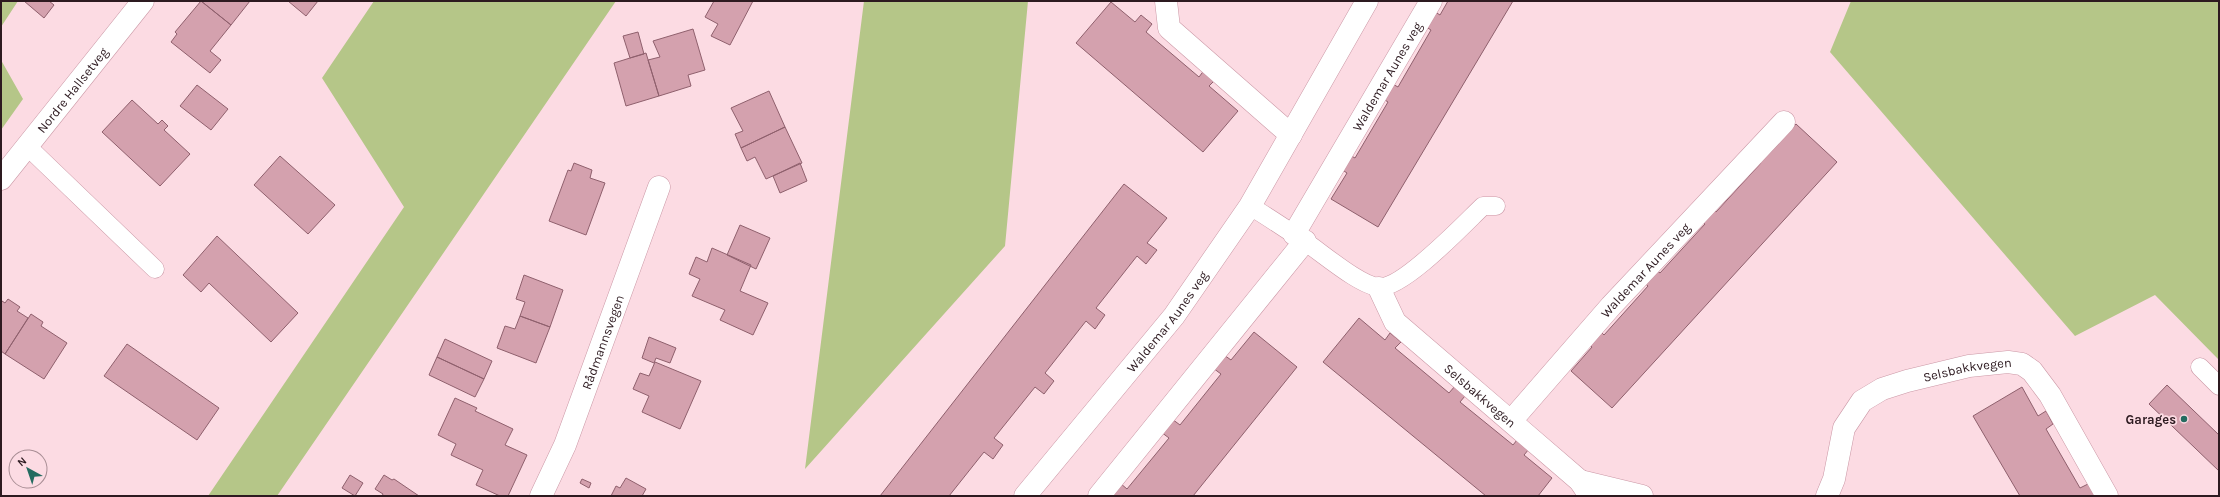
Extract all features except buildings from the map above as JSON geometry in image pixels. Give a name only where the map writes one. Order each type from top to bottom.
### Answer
[{"type":"street","name":"Nordre Hallsetveg","points":[[1,179],[28,147],[142,1]]},
{"type":"street","points":[[1166,1],[1169,28],[1291,135]]},
{"type":"street","name":"Waldemar Aunes veg","points":[[1025,496],[1174,316],[1250,206],[1367,1]]},
{"type":"street","name":"Waldemar Aunes veg","points":[[1099,496],[1299,238],[1431,1]]},
{"type":"street","name":"Waldemar Aunes veg","points":[[1511,421],[1611,306],[1784,122]]},
{"type":"street","name":"Rådmannsvegen","points":[[542,496],[565,445],[659,187]]},
{"type":"street","name":"Selsbakkvegen","points":[[1379,288],[1395,322],[1511,421],[1585,488]]},
{"type":"street","name":"Selsbakkvegen","points":[[1827,496],[1834,479],[1844,428],[1862,401],[1882,389],[1907,381],[1969,366],[2008,362],[2022,364],[2032,371],[2050,395],[2108,496]]},
{"type":"street","points":[[1585,488],[1642,496]]},
{"type":"lane","points":[[28,147],[155,269]]},
{"type":"lane","points":[[1250,206],[1364,283],[1379,288],[1395,284],[1426,260],[1483,206],[1496,206]]},
{"type":"lane","points":[[2200,367],[2219,386]]},
{"type":"green space","points":[[1,1],[18,1],[1,27]]},
{"type":"green space","points":[[374,1],[616,1],[277,496],[208,496],[404,207],[322,78]]},
{"type":"green space","points":[[864,1],[1028,1],[1005,246],[805,469]]},
{"type":"green space","points":[[1851,1],[2219,1],[2219,360],[2155,295],[2075,336],[1830,52]]},
{"type":"green space","points":[[1,60],[23,99],[1,130]]},
{"type":"place","name":"Garages","points":[[2184,419]]}]
